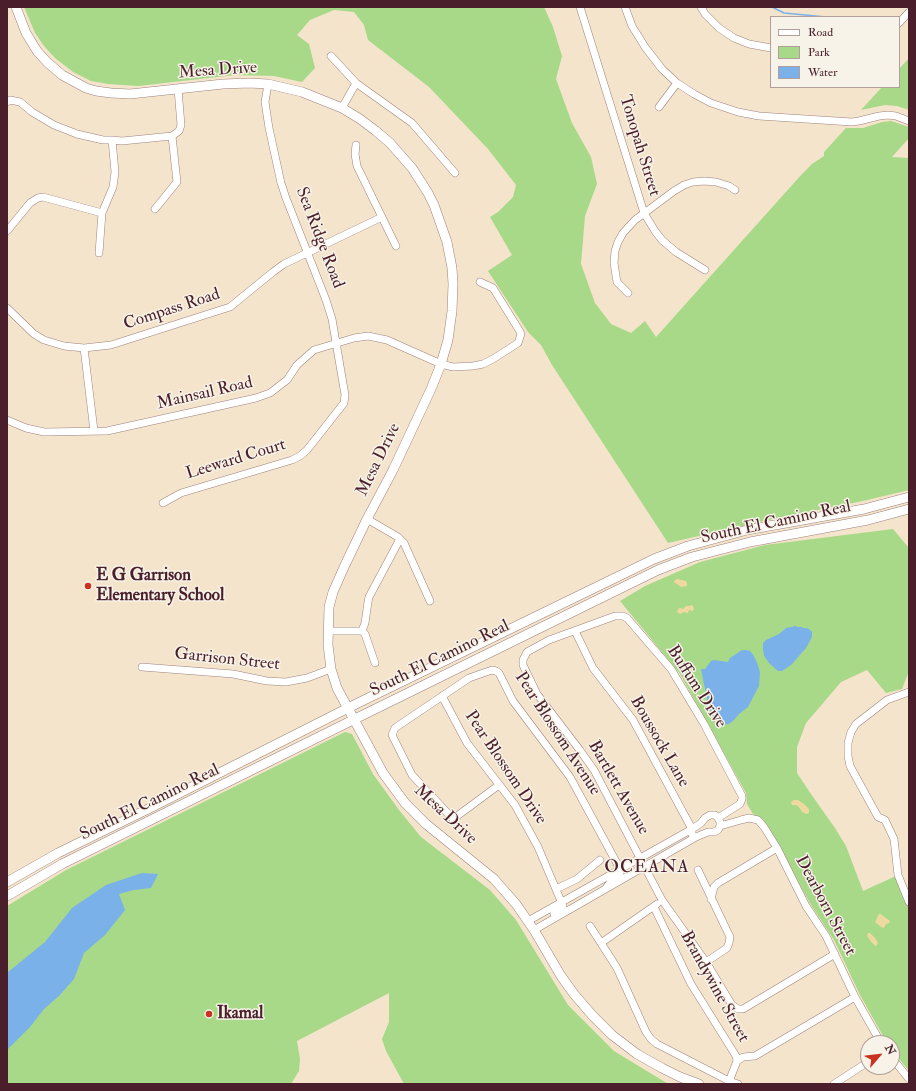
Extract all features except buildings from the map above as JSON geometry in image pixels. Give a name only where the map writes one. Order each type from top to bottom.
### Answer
[{"type":"main road","name":"Mesa Drive","points":[[16,7],[26,33],[37,51],[62,75],[74,82],[96,91],[130,94],[234,83],[268,84],[302,92],[342,108],[366,123],[390,143],[412,168],[428,193],[434,205],[447,242],[452,268],[452,311],[448,340],[441,364],[431,389],[333,592],[329,607],[328,631],[331,669],[337,688],[383,773],[405,803],[426,824],[494,879],[516,904],[534,930],[561,976],[592,1015],[612,1035],[637,1054],[680,1077],[699,1084]]},
{"type":"main road","name":"South El Camino Real","points":[[7,882],[58,853],[348,709],[633,569],[675,551],[747,530],[864,509],[909,497]]},
{"type":"main road","name":"South El Camino Real","points":[[7,896],[62,864],[658,570],[692,557],[750,542],[868,520],[909,509]]},
{"type":"street","name":"Tonopah Street","points":[[580,7],[644,213],[662,240],[676,252],[705,270]]},
{"type":"street","points":[[625,7],[632,26],[645,47],[662,69],[677,83],[711,103],[738,112],[759,116],[852,122],[888,115],[896,116],[909,121]]},
{"type":"street","points":[[701,7],[705,14],[718,28],[734,38],[749,44],[770,48]]},
{"type":"street","points":[[900,22],[909,12]]},
{"type":"street","points":[[331,56],[356,83],[412,123],[456,173]]},
{"type":"street","points":[[342,108],[356,83]]},
{"type":"street","points":[[659,106],[677,83]]},
{"type":"street","name":"Sea Ridge Road","points":[[268,84],[265,102],[281,184],[308,252],[332,319],[344,395],[344,404]]},
{"type":"street","points":[[8,101],[20,102],[32,112],[54,125],[71,132],[103,140],[122,142],[172,136],[179,131],[181,124],[178,89]]},
{"type":"street","points":[[155,209],[177,182],[172,136]]},
{"type":"street","points":[[99,253],[102,213],[113,187],[115,172],[112,140]]},
{"type":"street","points":[[356,145],[355,154],[357,166],[396,246]]},
{"type":"street","points":[[628,293],[617,282],[614,263],[615,251],[622,233],[634,220],[674,191],[693,182],[716,182],[729,186],[735,190]]},
{"type":"street","points":[[7,231],[30,203],[43,197],[102,213]]},
{"type":"street","name":"Compass Road","points":[[7,308],[34,334],[44,340],[64,346],[84,348],[111,345],[230,308],[284,264],[382,218]]},
{"type":"street","name":"Mainsail Road","points":[[7,420],[26,428],[44,432],[107,431],[256,398],[270,393],[287,380],[297,364],[314,350],[354,338],[368,336],[388,340],[441,364],[453,367],[483,364],[518,343],[521,334],[493,288],[480,282]]},
{"type":"street","points":[[84,348],[94,431]]},
{"type":"street","name":"Leeward Court","points":[[163,503],[181,493],[292,460],[300,456],[307,450],[344,404]]},
{"type":"street","points":[[367,519],[398,537],[404,544],[430,601]]},
{"type":"street","points":[[362,631],[370,597],[400,539]]},
{"type":"street","name":"Buffum Drive","points":[[575,631],[616,616],[623,616],[627,618],[672,669],[704,724],[742,796],[740,804],[718,818]]},
{"type":"street","points":[[328,631],[362,631]]},
{"type":"street","points":[[362,631],[365,634],[375,663]]},
{"type":"street","name":"Boussock Lane","points":[[575,631],[593,668],[633,720],[692,829]]},
{"type":"street","name":"Bartlett Avenue","points":[[575,631],[549,640],[527,652],[523,660],[524,665],[537,694],[594,770],[662,900],[706,962],[732,1005],[738,1010],[743,1009],[835,954]]},
{"type":"street","name":"Garrison Street","points":[[142,667],[233,674],[267,681],[286,682],[307,678],[331,669]]},
{"type":"street","name":"Pear Blossom Avenue","points":[[499,785],[453,818],[412,775],[392,735],[395,728],[469,678],[492,670],[496,671],[499,673],[513,701],[570,777],[620,869]]},
{"type":"street","points":[[909,692],[887,700],[856,724],[851,732],[848,743],[850,766],[878,817],[885,820],[894,839],[898,875],[909,902]]},
{"type":"street","name":"Pear Blossom Drive","points":[[442,696],[467,743],[515,805],[538,847],[562,902]]},
{"type":"street","points":[[528,921],[692,829],[710,815],[715,815],[718,818],[720,822],[718,830],[696,837],[534,930]]},
{"type":"street","name":"Dearborn Street","points":[[720,826],[745,819],[752,819],[758,820],[764,827],[777,848],[806,906],[826,936],[855,997],[876,1035]]},
{"type":"street","points":[[678,848],[683,840],[692,834],[692,829]]},
{"type":"street","points":[[711,899],[714,887],[718,883],[777,848]]},
{"type":"street","points":[[556,889],[577,879],[600,860]]},
{"type":"street","points":[[606,888],[612,880],[620,875],[620,869]]},
{"type":"street","points":[[698,870],[730,937],[727,948],[706,962]]},
{"type":"street","points":[[601,943],[662,900]]},
{"type":"street","points":[[550,920],[554,914],[561,910],[563,906],[562,902]]},
{"type":"street","name":"Brandywine Street","points":[[654,907],[691,984],[736,1056],[737,1061]]},
{"type":"street","points":[[590,926],[617,968],[646,1032],[651,1039],[657,1044],[729,1083],[738,1084]]},
{"type":"street","points":[[729,1083],[737,1061],[744,1057],[755,1056],[855,997]]},
{"type":"street","points":[[834,1084],[860,1067]]},
{"type":"street","points":[[900,1068],[909,1080]]},
{"type":"green space","points":[[24,7],[544,7],[553,27],[562,56],[556,79],[572,123],[591,157],[597,184],[585,216],[581,264],[595,303],[611,324],[631,333],[645,321],[656,337],[802,174],[812,164],[824,156],[824,152],[846,128],[863,128],[882,122],[891,121],[909,127],[909,138],[892,157],[909,158],[909,490],[668,543],[552,365],[541,345],[528,332],[488,271],[512,255],[490,217],[498,212],[513,197],[516,185],[488,149],[429,87],[368,40],[364,25],[354,12],[334,10],[310,20],[297,35],[309,44],[315,68],[302,82],[274,76],[235,75],[138,86],[91,81],[73,72],[55,58],[44,46],[35,33]]},
{"type":"green space","points":[[909,58],[909,110],[897,106],[885,105],[861,110],[881,88],[900,88],[900,68]]},
{"type":"green space","points":[[893,529],[909,548],[909,671],[902,689],[886,693],[867,670],[841,682],[806,723],[797,747],[797,773],[846,846],[863,891],[896,876],[903,896],[909,906],[909,1071],[900,1060],[900,1035],[882,1035],[860,995],[834,940],[811,905],[763,819],[753,814],[747,804],[746,793],[680,674],[620,601],[645,586],[700,562],[765,545]]},
{"type":"green space","points":[[345,732],[352,734],[373,774],[421,837],[490,890],[516,920],[568,1005],[614,1051],[670,1084],[404,1084],[386,1051],[382,1039],[389,1022],[389,993],[297,1041],[300,1059],[299,1071],[291,1084],[7,1084],[7,906],[66,870]]},
{"type":"sand","points":[[677,579],[686,581],[687,586],[681,587],[674,582]]},
{"type":"sand","points":[[692,605],[694,608],[693,611],[689,610],[688,613],[683,612],[681,614],[677,612],[680,608],[683,609],[686,606]]},
{"type":"sand","points":[[798,800],[804,804],[809,809],[809,813],[804,813],[796,805],[792,805],[791,802]]},
{"type":"sand","points":[[879,914],[890,921],[884,928],[875,922]]},
{"type":"sand","points":[[868,933],[875,938],[878,943],[876,946],[867,936]]},
{"type":"water","points":[[795,626],[809,629],[812,632],[812,637],[806,648],[791,665],[782,671],[778,671],[764,656],[763,643],[779,634],[786,628]]},
{"type":"water","points":[[742,650],[750,651],[754,656],[760,673],[759,686],[748,707],[729,724],[721,725],[712,715],[708,704],[701,669],[705,669],[711,661],[714,660],[728,662],[730,658]]},
{"type":"water","points":[[142,873],[158,874],[151,888],[119,894],[125,910],[105,935],[84,953],[74,979],[59,996],[44,1009],[30,1027],[7,1050],[8,972],[45,942],[72,908],[106,885]]},
{"type":"waterway","points":[[772,7],[784,13],[816,16]]},
{"type":"place","name":"E G Garrison Elementary School","points":[[88,586]]},
{"type":"place","name":"Ikamal","points":[[209,1014]]},
{"type":"district","name":"OCEANA","points":[[647,868]]}]
